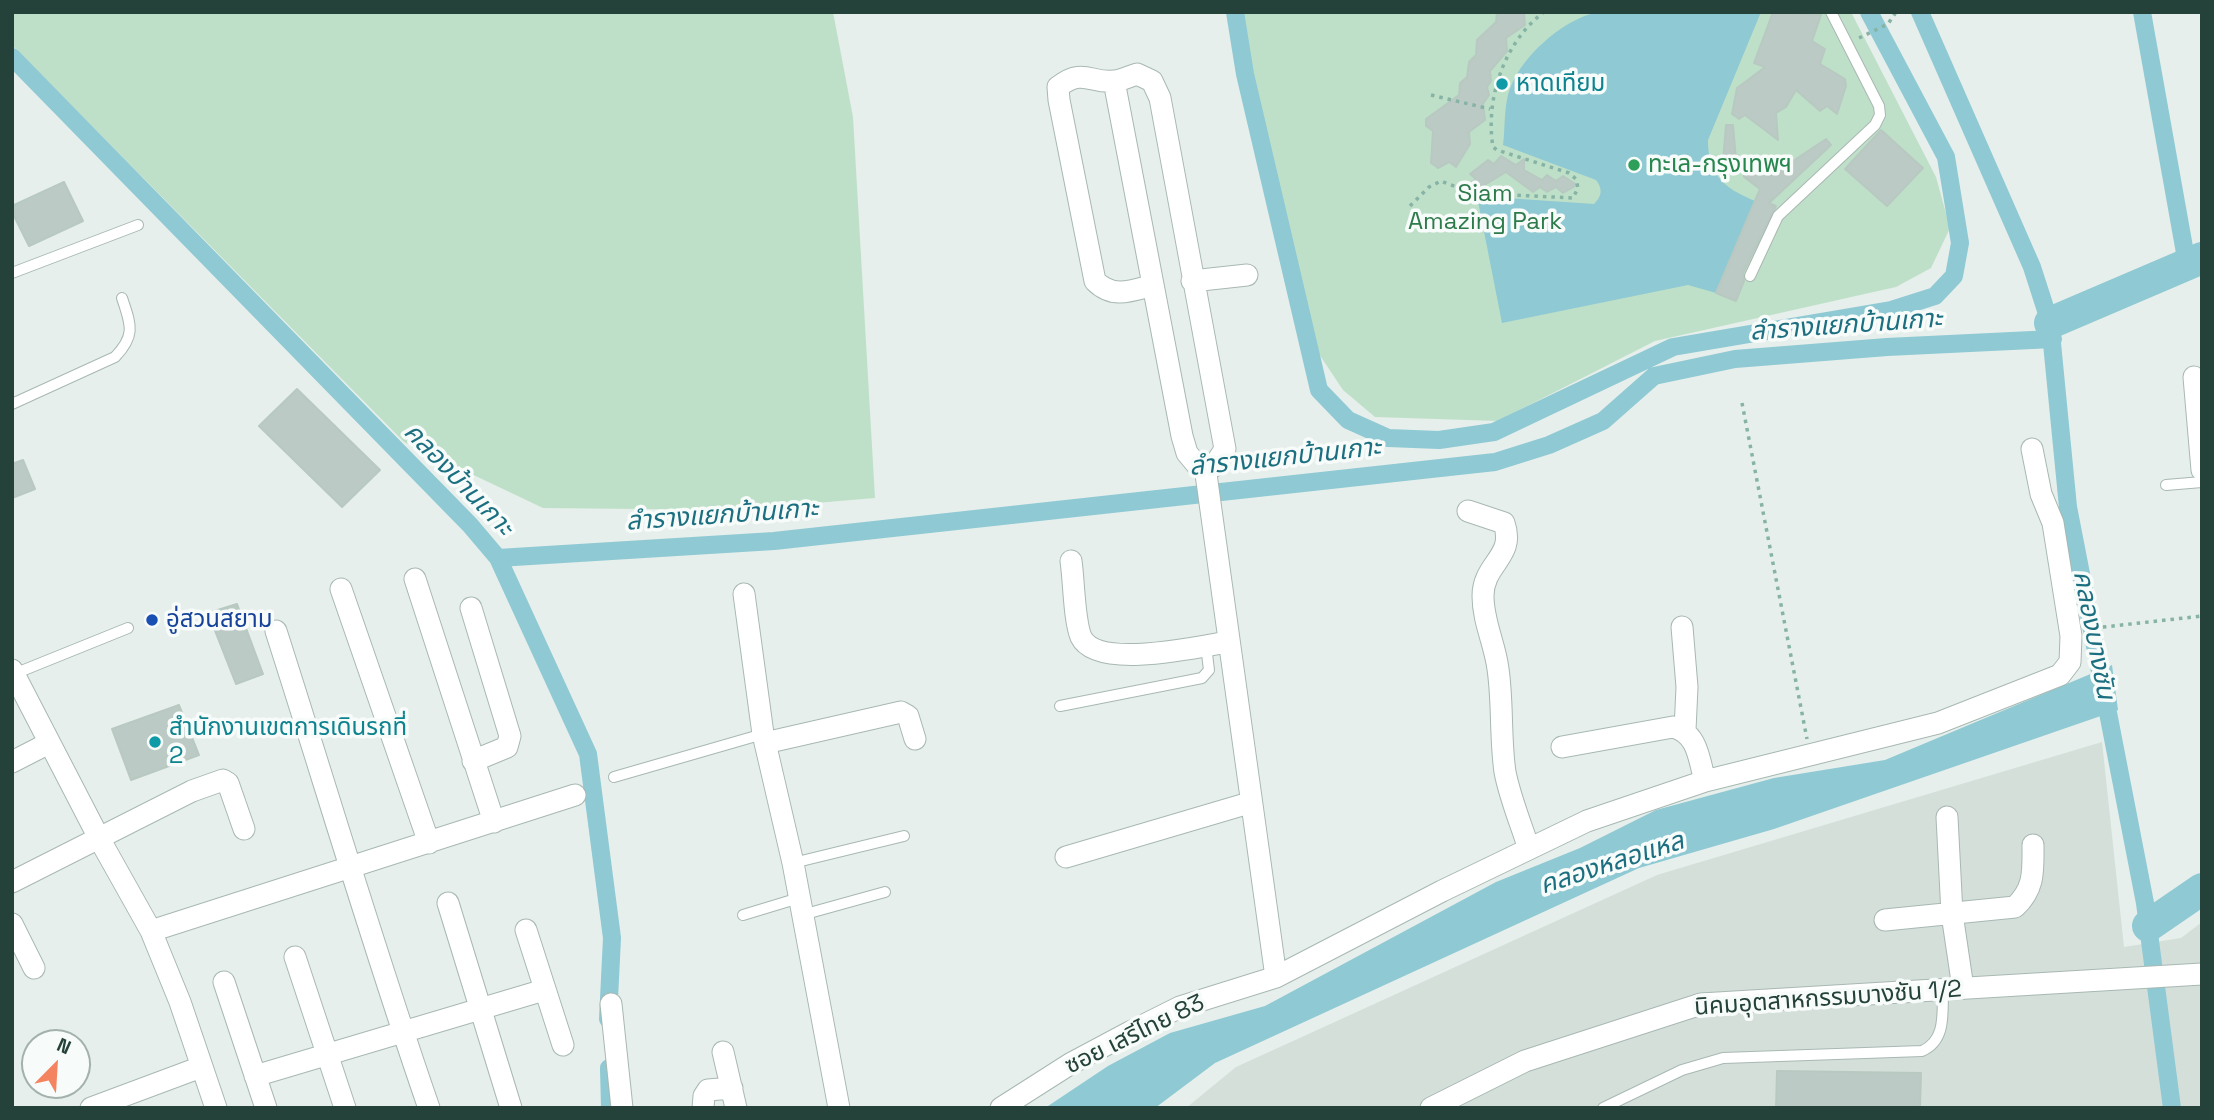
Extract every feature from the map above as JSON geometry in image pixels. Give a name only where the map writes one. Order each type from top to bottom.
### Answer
[{"type":"street","points":[[1153,285],[1113,293],[1104,290],[1095,281],[1059,100],[1058,88],[1068,79],[1091,76],[1114,81],[1137,74],[1152,81],[1160,99],[1225,449],[1206,475]]},
{"type":"street","points":[[1114,81],[1182,436],[1187,453],[1206,475],[1249,803],[1276,977]]},
{"type":"street","points":[[1192,281],[1247,275]]},
{"type":"street","points":[[2194,377],[2202,470]]},
{"type":"street","name":"ซอย เสรีไทย 83","points":[[1001,1108],[1070,1064],[1180,1007],[1276,977],[1587,821],[1705,781],[1937,723],[2060,675],[2070,662],[2071,636],[2053,523],[2041,494],[2032,449]]},
{"type":"street","points":[[1468,511],[1504,523],[1507,532],[1508,545],[1490,569],[1483,594],[1487,630],[1498,667],[1506,774],[1529,849]]},
{"type":"street","points":[[1071,561],[1081,636],[1093,648],[1112,655],[1227,642]]},
{"type":"street","points":[[415,579],[494,822]]},
{"type":"street","points":[[341,589],[429,844]]},
{"type":"street","points":[[744,594],[764,738],[793,863],[839,1108]]},
{"type":"street","points":[[471,608],[510,736],[507,747],[473,761]]},
{"type":"street","points":[[1682,626],[1687,687],[1685,730]]},
{"type":"street","points":[[276,631],[402,1031],[429,1108]]},
{"type":"street","points":[[13,672],[100,840],[151,931],[180,1002],[216,1108]]},
{"type":"street","points":[[764,738],[901,712],[908,716],[915,738]]},
{"type":"street","points":[[1562,747],[1673,727],[1685,730],[1693,739],[1705,781]]},
{"type":"street","points":[[12,762],[49,743]]},
{"type":"street","points":[[12,882],[100,840],[192,791],[223,780],[228,783],[244,829]]},
{"type":"street","points":[[151,931],[575,795]]},
{"type":"street","points":[[1066,857],[1249,803]]},
{"type":"street","points":[[1947,817],[1953,988]]},
{"type":"street","points":[[1885,920],[2015,906],[2025,897],[2033,883],[2033,845]]},
{"type":"street","points":[[447,903],[511,1108]]},
{"type":"street","points":[[12,924],[34,968]]},
{"type":"street","points":[[526,930],[563,1045]]},
{"type":"street","points":[[295,957],[345,1108]]},
{"type":"street","name":"นิคมอุตสาหกรรมบางชัน 1/2","points":[[1431,1108],[1525,1061],[1701,1004],[2201,974]]},
{"type":"street","points":[[224,982],[266,1108]]},
{"type":"street","points":[[255,1076],[544,990]]},
{"type":"street","points":[[611,1004],[622,1108]]},
{"type":"street","points":[[723,1052],[734,1098]]},
{"type":"street","points":[[91,1108],[201,1067]]},
{"type":"street","points":[[704,1108],[704,1096],[708,1090],[734,1098]]},
{"type":"lane","points":[[1750,276],[1778,216],[1875,125],[1880,115],[1879,106],[1831,12]]},
{"type":"lane","points":[[12,273],[138,225]]},
{"type":"lane","points":[[12,404],[115,356],[128,344],[131,335],[122,298]]},
{"type":"lane","points":[[2166,485],[2202,482]]},
{"type":"lane","points":[[13,672],[128,628]]},
{"type":"lane","points":[[1060,706],[1202,678],[1209,670],[1206,646]]},
{"type":"lane","points":[[614,777],[764,738]]},
{"type":"lane","points":[[793,863],[904,836]]},
{"type":"lane","points":[[743,915],[885,892]]},
{"type":"lane","points":[[1603,1108],[1682,1070],[1723,1058],[1922,1051],[1935,1046],[1953,988]]},
{"type":"path","points":[[1410,206],[1429,187],[1441,181],[1472,193],[1573,198],[1578,188],[1569,173],[1493,147],[1490,109],[1511,52],[1528,24],[1544,12]]},
{"type":"path","points":[[1849,43],[1888,24],[1896,12]]},
{"type":"path","points":[[1430,95],[1490,109]]},
{"type":"path","points":[[1742,402],[1810,755]]},
{"type":"path","points":[[2079,630],[2202,616]]},
{"type":"shaded area","points":[[2102,742],[2124,947],[2181,938],[2202,922],[2202,1108],[1186,1108],[1236,1067],[1657,875]]},
{"type":"green space","points":[[12,12],[833,12],[853,117],[875,498],[733,510],[543,508],[404,442],[12,45]]},
{"type":"green space","name":"Siam Amazing Park","points":[[1237,12],[1851,12],[1936,177],[1950,228],[1931,268],[1896,287],[1655,341],[1498,421],[1375,417],[1343,390],[1317,351]]},
{"type":"water","name":"ทะเล-กรุงเทพฯ","points":[[1598,12],[1761,12],[1708,140],[1711,162],[1720,179],[1735,191],[1755,201],[1716,293],[1688,285],[1502,323],[1477,196],[1594,204],[1601,192],[1596,180],[1503,145],[1508,95],[1521,68],[1543,43],[1570,23]]},
{"type":"water","name":"คลองหลอแหล","points":[[2112,665],[2118,710],[1774,829],[1639,868],[1215,1063],[1155,1108],[1045,1108],[1108,1066],[1170,1033],[1265,1006],[1496,882],[1580,848],[1656,810],[1774,778],[1885,760]]},
{"type":"building","points":[[1497,12],[1524,12],[1525,25],[1506,38],[1507,51],[1490,71],[1491,81],[1487,87],[1489,95],[1483,104],[1485,120],[1469,132],[1470,144],[1456,167],[1449,162],[1438,168],[1431,163],[1433,131],[1426,126],[1426,119],[1459,95],[1460,83],[1467,77],[1469,62],[1476,55],[1477,40],[1496,22]]},
{"type":"building","points":[[1773,12],[1821,15],[1812,41],[1825,49],[1820,64],[1845,79],[1846,86],[1837,114],[1827,106],[1820,111],[1796,90],[1786,107],[1776,113],[1778,140],[1745,115],[1739,119],[1732,114],[1737,88],[1765,67],[1754,63]]},
{"type":"building","points":[[1726,125],[1733,125],[1737,172],[1723,161]]},
{"type":"building","points":[[1881,130],[1923,168],[1887,206],[1845,169]]},
{"type":"building","points":[[1826,139],[1831,145],[1769,203],[1776,206],[1743,273],[1744,281],[1736,301],[1716,293],[1760,189],[1744,177],[1744,171],[1751,166],[1769,177]]},
{"type":"building","points":[[1501,156],[1516,165],[1524,159],[1524,170],[1542,180],[1547,175],[1556,181],[1563,176],[1577,185],[1563,193],[1556,187],[1547,192],[1540,187],[1533,192],[1506,172],[1473,192],[1468,185],[1476,179],[1470,174],[1488,160],[1494,164]]},
{"type":"building","points":[[64,182],[83,221],[29,246],[12,212],[12,206]]},
{"type":"building","points":[[297,389],[380,470],[342,507],[259,426]]},
{"type":"building","points":[[23,460],[35,489],[12,498],[12,464]]},
{"type":"building","points":[[237,604],[263,674],[236,684],[208,613]]},
{"type":"building","name":"สำนักงานเขตการเดินรถที่ 2","points":[[179,705],[199,755],[131,780],[112,729]]},
{"type":"building","points":[[1777,1071],[1921,1073],[1920,1108],[1776,1108]]},
{"type":"waterway","points":[[1235,12],[1245,74],[1319,390],[1348,420],[1388,438],[1439,440],[1494,432],[1673,347],[1891,310],[1935,296],[1954,276],[1960,243],[1946,157],[1869,12]]},
{"type":"waterway","name":"คลองบางชัน","points":[[1920,12],[2032,267],[2050,323],[2068,507],[2145,903],[2172,1108]]},
{"type":"waterway","points":[[2142,12],[2187,264]]},
{"type":"waterway","name":"คลองบ้านเกาะ","points":[[12,57],[470,525],[498,558],[588,754],[612,938],[608,1019]]},
{"type":"waterway","name":"คลองบางชัน","points":[[2050,323],[2202,258]]},
{"type":"waterway","name":"ลำรางแยกบ้านเกาะ","points":[[498,558],[774,541],[1495,462],[1549,445],[1603,421],[1654,376],[1735,359],[1887,347],[2053,339]]},
{"type":"waterway","points":[[2148,926],[2202,889]]},
{"type":"waterway","name":"คลองบ้านเกาะ","points":[[609,1068],[610,1108]]},
{"type":"place","name":"หาดเทียม","points":[[1502,84]]},
{"type":"place","name":"ทะเล-กรุงเทพฯ","points":[[1634,165]]},
{"type":"place","name":"อู่สวนสยาม","points":[[152,620]]},
{"type":"place","name":"สำนักงานเขตการเดินรถที่ 2","points":[[155,742]]}]
